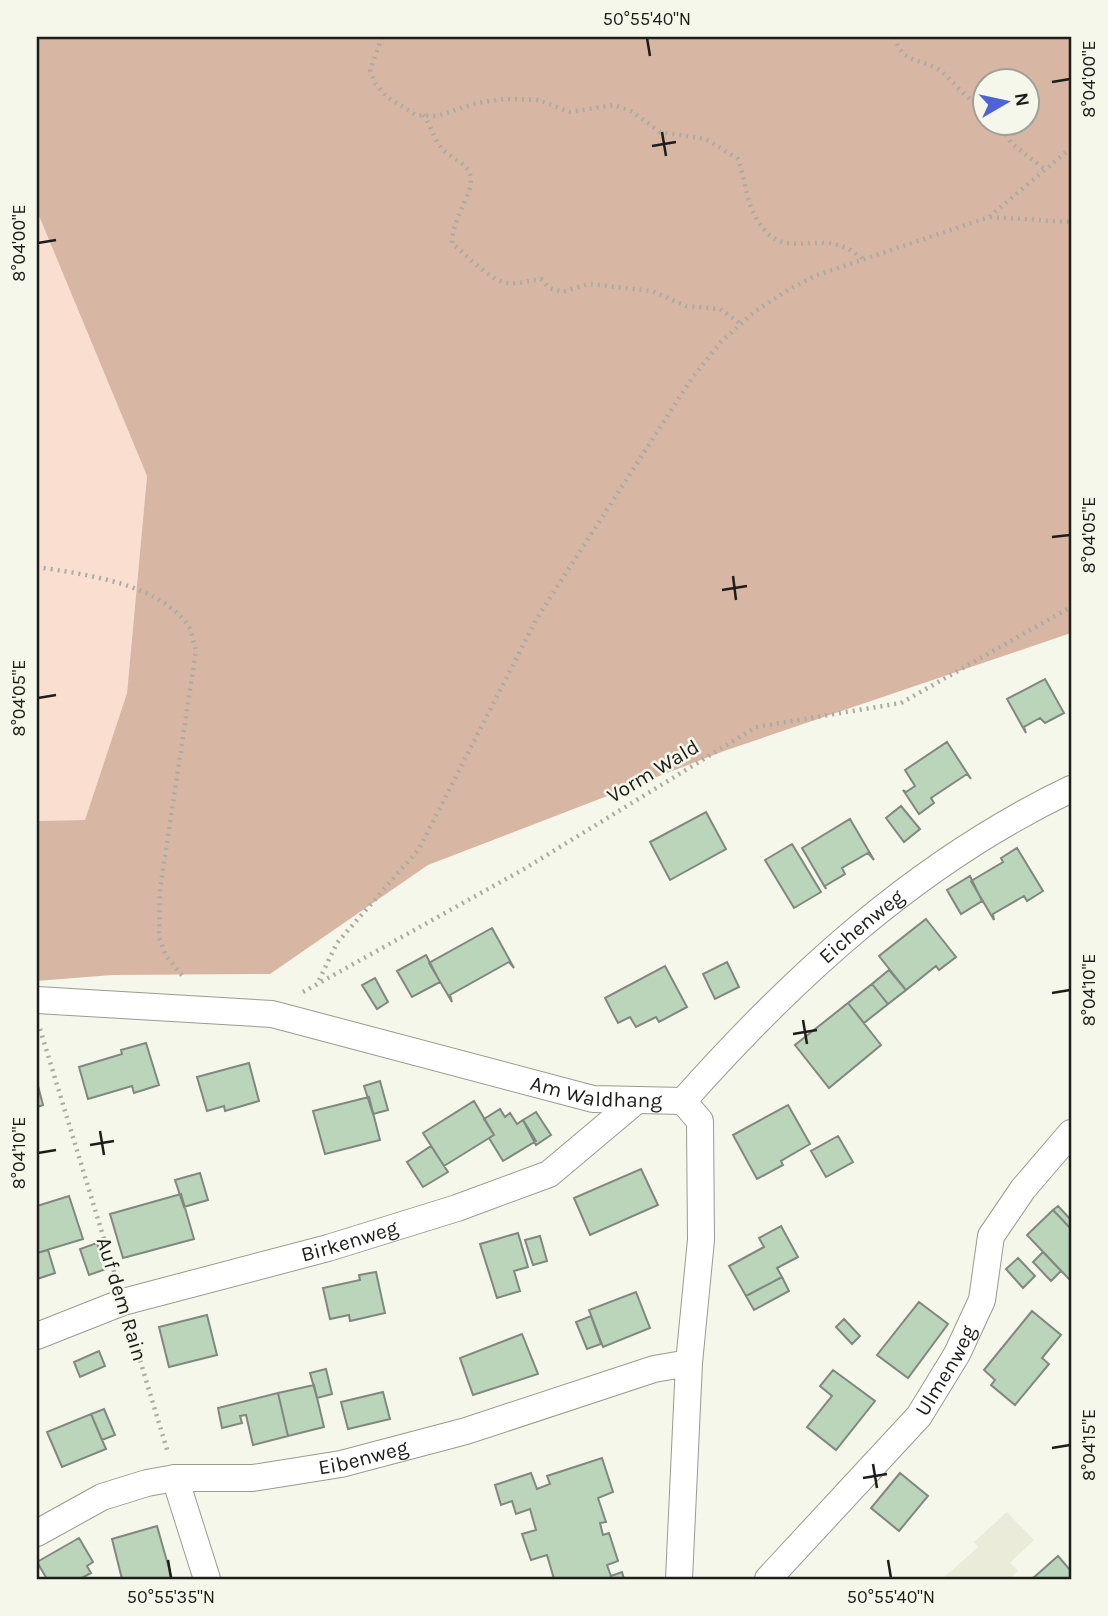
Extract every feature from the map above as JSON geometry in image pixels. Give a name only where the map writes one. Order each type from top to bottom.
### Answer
[{"type":"street","name":"Eichenweg","points":[[683,1101],[750,1026],[866,919],[934,867],[1071,789]]},
{"type":"street","name":"Am Waldhang","points":[[37,1000],[272,1014],[593,1099],[683,1101],[700,1121],[701,1240],[689,1363],[679,1579]]},
{"type":"street","name":"Birkenweg","points":[[37,1336],[123,1302],[328,1248],[457,1208],[550,1174],[637,1100]]},
{"type":"street","name":"Ulmenweg","points":[[768,1579],[919,1416],[957,1354],[982,1300],[991,1236],[1023,1189],[1071,1133]]},
{"type":"street","name":"Eibenweg","points":[[37,1533],[102,1497],[175,1478],[253,1478],[341,1464],[466,1430],[653,1369],[689,1363]]},
{"type":"street","points":[[175,1478],[207,1579]]},
{"type":"path","points":[[382,37],[379,50],[371,60],[370,70],[375,83],[401,108],[423,115],[438,116],[477,103],[505,99],[537,100],[570,113],[601,104],[614,105],[631,111],[660,132],[706,139],[738,159],[752,211],[763,228],[776,240],[793,245],[843,246],[863,259]]},
{"type":"path","points":[[895,37],[899,49],[918,64],[941,71],[972,100]]},
{"type":"path","points":[[423,115],[442,148],[460,159],[471,176],[468,194],[453,226],[452,243],[474,259],[491,278],[505,283],[541,279],[549,288],[562,292],[588,284],[652,290],[686,306],[720,309],[741,324]]},
{"type":"path","points":[[1007,136],[1011,143],[1047,171]]},
{"type":"path","points":[[319,981],[337,943],[419,849],[537,618],[692,378],[721,342],[788,290],[817,275],[989,217],[1047,171],[1071,148]]},
{"type":"path","points":[[989,217],[1071,222]]},
{"type":"path","points":[[37,567],[112,578],[159,601],[187,624],[196,650],[167,830],[159,937],[166,956],[189,984],[220,1011]]},
{"type":"path","name":"Vorm Wald","points":[[272,1014],[319,981],[524,869],[756,727],[901,703],[1071,607]]},
{"type":"path","name":"Auf dem Rain","points":[[37,1018],[175,1478]]},
{"type":"shaded area","points":[[37,37],[1071,37],[1071,633],[724,751],[428,865],[270,974],[112,975],[37,981],[37,821],[85,820],[127,693],[147,476],[37,211]]},
{"type":"shaded area","points":[[37,211],[147,476],[127,693],[85,820],[37,821]]},
{"type":"shaded area","points":[[1007,1512],[1034,1540],[1010,1563],[1018,1571],[1009,1579],[942,1579],[978,1547],[974,1542]]},
{"type":"building","points":[[1045,679],[1064,713],[1045,723],[1040,718],[1024,727],[1026,733],[1007,699]]},
{"type":"building","points":[[947,742],[971,779],[967,774],[931,798],[934,803],[919,814],[903,790],[906,792],[915,786],[905,770]]},
{"type":"building","points":[[901,806],[920,829],[904,842],[886,818]]},
{"type":"building","points":[[706,812],[726,849],[670,880],[650,842]]},
{"type":"building","points":[[850,819],[874,860],[868,853],[842,868],[845,874],[825,886],[826,889],[802,848]]},
{"type":"building","points":[[792,844],[821,892],[794,908],[765,860]]},
{"type":"building","points":[[1017,848],[1043,891],[1027,901],[1024,896],[993,914],[994,920],[971,881],[1003,862],[1001,858]]},
{"type":"building","points":[[970,876],[982,901],[961,914],[947,890]]},
{"type":"building","points":[[926,919],[956,957],[939,970],[936,966],[906,990],[879,956]]},
{"type":"building","points":[[492,928],[514,968],[509,962],[450,995],[452,1002],[429,963]]},
{"type":"building","points":[[426,955],[440,982],[412,997],[397,971]]},
{"type":"building","points":[[727,962],[739,987],[715,999],[703,974]]},
{"type":"building","points":[[665,966],[687,1007],[659,1022],[656,1017],[636,1027],[630,1017],[618,1023],[605,998]]},
{"type":"building","points":[[889,970],[906,990],[888,1004],[872,984]]},
{"type":"building","points":[[375,978],[388,1002],[377,1009],[362,985]]},
{"type":"building","points":[[872,984],[888,1004],[864,1023],[848,1003]]},
{"type":"building","points":[[848,1003],[881,1045],[829,1088],[795,1045]]},
{"type":"building","points":[[146,1043],[159,1085],[134,1093],[132,1086],[88,1099],[79,1067],[122,1054],[121,1050]]},
{"type":"building","points":[[249,1063],[259,1101],[225,1111],[224,1106],[207,1111],[197,1077]]},
{"type":"building","points":[[380,1081],[388,1110],[373,1114],[364,1086]]},
{"type":"building","points":[[37,1082],[43,1105],[37,1107]]},
{"type":"building","points":[[369,1097],[380,1140],[325,1154],[313,1111]]},
{"type":"building","points":[[474,1101],[494,1135],[444,1166],[423,1133]]},
{"type":"building","points":[[788,1105],[810,1144],[781,1161],[783,1165],[757,1179],[733,1135]]},
{"type":"building","points":[[500,1109],[505,1117],[510,1113],[517,1124],[523,1120],[536,1141],[503,1161],[489,1138],[494,1135],[484,1119]]},
{"type":"building","points":[[536,1112],[551,1135],[536,1145],[523,1120]]},
{"type":"building","points":[[838,1136],[853,1162],[826,1177],[811,1151]]},
{"type":"building","points":[[431,1146],[448,1172],[423,1187],[407,1162]]},
{"type":"building","points":[[641,1169],[658,1205],[590,1235],[574,1198]]},
{"type":"building","points":[[200,1173],[208,1200],[184,1207],[175,1180]]},
{"type":"building","points":[[181,1194],[194,1239],[123,1258],[110,1214]]},
{"type":"building","points":[[69,1196],[83,1239],[37,1253],[37,1206]]},
{"type":"building","points":[[1058,1206],[1071,1220],[1071,1229],[1053,1210]]},
{"type":"building","points":[[1053,1210],[1071,1229],[1070,1280],[1027,1235]]},
{"type":"building","points":[[781,1226],[798,1257],[777,1268],[782,1277],[746,1296],[729,1266],[764,1247],[759,1238]]},
{"type":"building","points":[[518,1233],[528,1267],[514,1271],[520,1291],[497,1298],[480,1244]]},
{"type":"building","points":[[540,1236],[547,1261],[533,1265],[525,1240]]},
{"type":"building","points":[[97,1243],[106,1269],[89,1275],[80,1249]]},
{"type":"building","points":[[48,1250],[55,1273],[37,1279],[37,1253]]},
{"type":"building","points":[[1043,1252],[1061,1271],[1051,1281],[1033,1262]]},
{"type":"building","points":[[1018,1258],[1035,1276],[1023,1288],[1006,1269]]},
{"type":"building","points":[[376,1272],[385,1313],[350,1321],[349,1315],[330,1319],[323,1288],[360,1280],[359,1275]]},
{"type":"building","points":[[782,1277],[789,1291],[754,1310],[746,1296]]},
{"type":"building","points":[[636,1292],[650,1328],[603,1347],[589,1310]]},
{"type":"building","points":[[919,1302],[948,1324],[908,1378],[877,1355]]},
{"type":"building","points":[[1032,1311],[1061,1335],[1042,1358],[1049,1364],[1015,1405],[991,1385],[995,1380],[984,1370]]},
{"type":"building","points":[[207,1315],[217,1355],[169,1367],[159,1327]]},
{"type":"building","points":[[591,1316],[601,1344],[587,1349],[576,1322]]},
{"type":"building","points":[[844,1319],[860,1336],[852,1344],[836,1327]]},
{"type":"building","points":[[522,1334],[538,1374],[473,1395],[460,1358]]},
{"type":"building","points":[[99,1351],[105,1366],[80,1377],[74,1362]]},
{"type":"building","points":[[326,1369],[332,1394],[317,1398],[310,1373]]},
{"type":"building","points":[[833,1370],[875,1401],[836,1450],[807,1427],[832,1396],[820,1386]]},
{"type":"building","points":[[314,1385],[324,1427],[288,1436],[278,1393]]},
{"type":"building","points":[[383,1392],[390,1419],[348,1429],[341,1402]]},
{"type":"building","points":[[278,1393],[288,1436],[253,1445],[246,1415],[240,1416],[242,1423],[222,1428],[218,1408]]},
{"type":"building","points":[[104,1409],[115,1435],[102,1440],[91,1414]]},
{"type":"building","points":[[91,1414],[106,1449],[62,1467],[47,1432]]},
{"type":"building","points":[[602,1458],[613,1492],[598,1498],[606,1522],[600,1523],[603,1535],[609,1533],[618,1561],[607,1565],[611,1576],[622,1572],[624,1579],[554,1579],[547,1555],[531,1560],[522,1534],[536,1530],[530,1509],[516,1514],[512,1501],[501,1505],[495,1485],[531,1473],[537,1489],[550,1484],[547,1476]]},
{"type":"building","points":[[900,1473],[928,1496],[899,1531],[871,1508]]},
{"type":"building","points":[[157,1526],[172,1579],[122,1579],[112,1539]]},
{"type":"building","points":[[79,1538],[93,1562],[87,1566],[91,1573],[80,1579],[47,1579],[37,1562]]},
{"type":"building","points":[[1058,1556],[1071,1571],[1071,1579],[1032,1579]]}]
